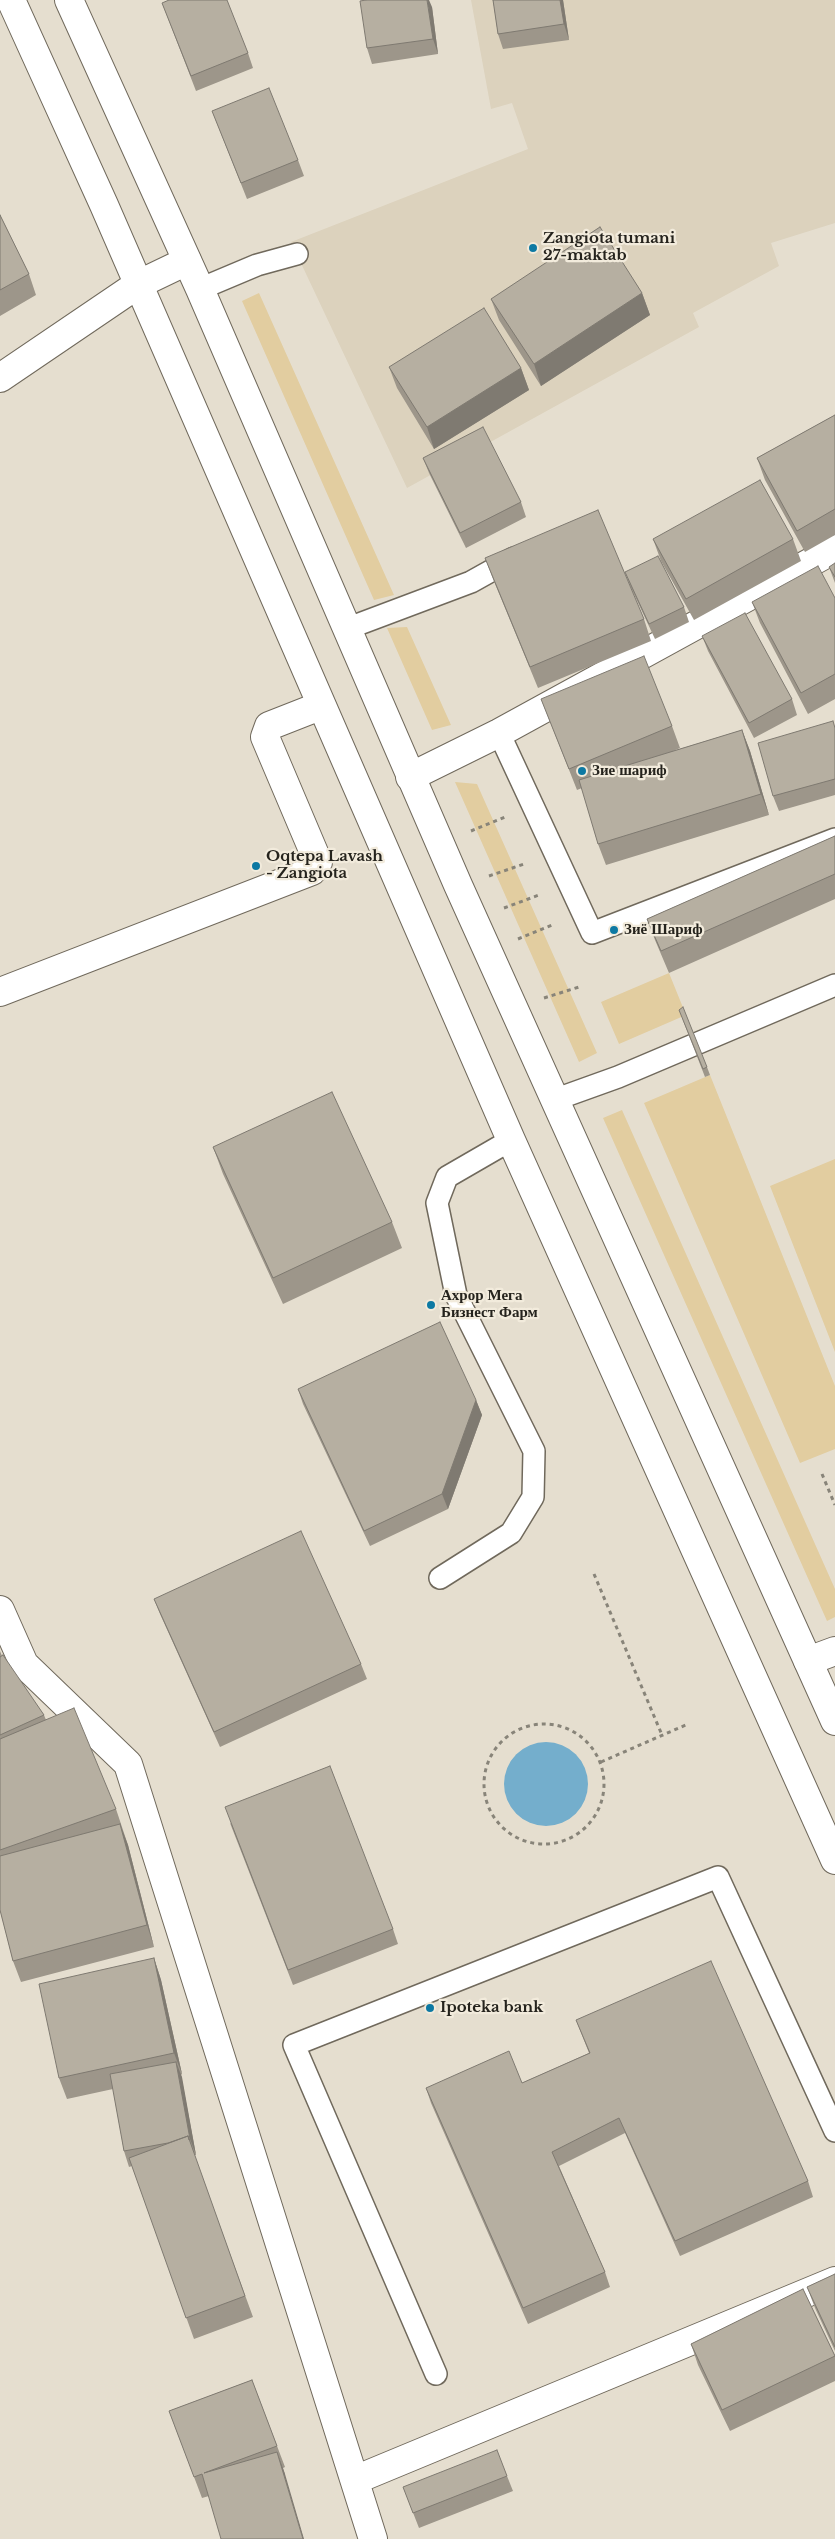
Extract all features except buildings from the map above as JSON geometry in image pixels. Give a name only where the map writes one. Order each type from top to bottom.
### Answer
[{"type":"main road","points":[[11,0],[104,205],[320,706],[511,1140],[835,1860]]},
{"type":"main road","points":[[69,0],[200,289],[410,777],[835,1721]]},
{"type":"main road","points":[[0,378],[137,285],[187,260]]},
{"type":"main road","points":[[410,777],[499,733],[835,549]]},
{"type":"main road","points":[[0,992],[312,870],[318,862],[265,737],[269,726],[320,706]]},
{"type":"main road","points":[[0,1610],[24,1664],[128,1764],[356,2480],[373,2539]]},
{"type":"main road","points":[[808,1661],[835,1651]]},
{"type":"main road","points":[[356,2480],[835,2281]]},
{"type":"lane","points":[[200,289],[257,265],[297,254]]},
{"type":"lane","points":[[346,629],[471,582],[535,546]]},
{"type":"lane","points":[[499,733],[592,933],[835,840]]},
{"type":"lane","points":[[554,1100],[618,1077],[835,985]]},
{"type":"lane","points":[[440,1578],[511,1533],[533,1497],[534,1451],[456,1295],[437,1203],[447,1177],[511,1140]]},
{"type":"lane","points":[[436,2374],[294,2045],[718,1877],[835,2131]]},
{"type":"path","points":[[822,1474],[835,1505]]},
{"type":"path","points":[[594,1574],[662,1735]]},
{"type":"path","points":[[534,1724],[555,1724],[574,1731],[590,1745],[601,1762],[605,1783],[602,1804],[592,1822],[577,1836],[558,1844],[537,1845],[517,1839],[501,1828],[490,1813],[484,1795],[484,1776],[490,1757],[501,1742],[516,1730],[534,1724]]},
{"type":"path","points":[[601,1762],[688,1724]]},
{"type":"shaded area","name":"Zangiota tumani 27-maktab","points":[[471,0],[835,0],[835,223],[771,243],[779,266],[693,313],[699,327],[407,488],[291,242],[528,149],[512,103],[491,109]]},
{"type":"shaded area","points":[[259,293],[394,595],[374,600],[242,301]]},
{"type":"shaded area","points":[[407,627],[451,725],[432,730],[387,628]]},
{"type":"shaded area","points":[[455,782],[477,784],[597,1053],[579,1062]]},
{"type":"shaded area","points":[[669,973],[686,1015],[619,1044],[601,1002]]},
{"type":"shaded area","points":[[710,1075],[835,1386],[835,1449],[800,1463],[644,1103]]},
{"type":"shaded area","points":[[622,1110],[835,1589],[835,1617],[827,1621],[603,1118]]},
{"type":"shaded area","points":[[835,1159],[835,1352],[770,1186]]},
{"type":"water","points":[[546,1742],[562,1745],[576,1754],[585,1768],[588,1784],[585,1800],[576,1814],[562,1823],[546,1826],[530,1823],[516,1814],[507,1800],[504,1784],[507,1768],[516,1754],[530,1745]]},
{"type":"place","name":"Zangiota tumani 27-maktab","points":[[533,248]]},
{"type":"place","name":"Зие шариф","points":[[582,771]]},
{"type":"place","name":"Oqtepa Lavash - Zangiota","points":[[256,866]]},
{"type":"place","name":"Зиё Шариф","points":[[614,930]]},
{"type":"place","name":"Ахрор Мега Бизнест Фарм","points":[[431,1305]]},
{"type":"place","name":"Ipoteka bank","points":[[430,2008]]}]
